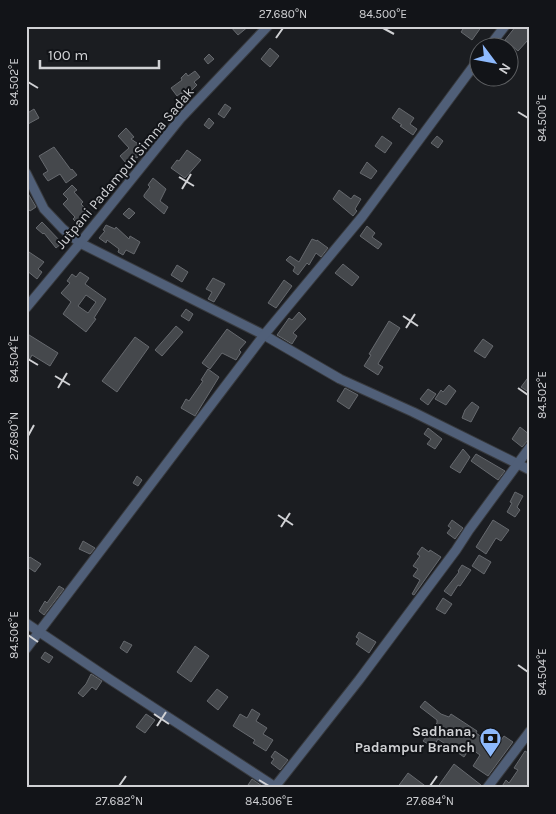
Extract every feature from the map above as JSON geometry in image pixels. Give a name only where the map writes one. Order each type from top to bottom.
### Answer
[{"type":"street","name":"Jutpani Padampur Simna Sadak","points":[[26,308],[180,119],[268,26]]},
{"type":"street","points":[[496,38],[505,26]]},
{"type":"street","points":[[26,649],[264,336],[362,217],[468,74]]},
{"type":"street","points":[[26,173],[44,209],[80,243],[264,336],[340,379],[413,412],[530,470]]},
{"type":"street","points":[[26,622],[275,787],[359,680],[530,447]]},
{"type":"street","points":[[487,788],[526,742],[530,731]]},
{"type":"building","points":[[230,26],[249,26],[238,35]]},
{"type":"building","points":[[465,26],[482,26],[473,38],[469,38],[461,32]]},
{"type":"building","points":[[516,26],[525,26],[530,30],[528,40],[518,51],[518,38],[507,38]]},
{"type":"building","points":[[270,48],[279,56],[270,67],[261,59]]},
{"type":"building","points":[[209,54],[214,59],[208,64],[204,59]]},
{"type":"building","points":[[195,71],[200,77],[194,82],[197,85],[185,97],[181,93],[177,96],[171,88],[182,80],[181,78],[186,73],[188,76]]},
{"type":"building","points":[[225,104],[231,108],[224,118],[218,114]]},
{"type":"building","points":[[399,108],[414,118],[410,124],[417,129],[413,135],[392,118]]},
{"type":"building","points":[[34,109],[39,118],[28,124],[26,114]]},
{"type":"building","points":[[209,118],[214,123],[209,129],[204,125]]},
{"type":"building","points":[[126,128],[134,137],[131,139],[144,148],[137,158],[134,156],[126,163],[120,156],[129,148],[118,136]]},
{"type":"building","points":[[382,136],[392,143],[385,153],[375,146]]},
{"type":"building","points":[[437,136],[443,141],[438,148],[431,143]]},
{"type":"building","points":[[54,147],[77,175],[66,183],[60,174],[48,181],[43,174],[48,171],[39,156]]},
{"type":"building","points":[[187,150],[201,160],[185,178],[171,168]]},
{"type":"building","points":[[367,162],[377,171],[371,179],[360,173]]},
{"type":"building","points":[[153,178],[166,189],[160,201],[168,207],[164,214],[144,197],[150,187],[148,185]]},
{"type":"building","points":[[72,185],[77,190],[74,192],[83,202],[81,204],[90,213],[78,224],[73,219],[75,217],[63,204],[68,199],[63,194]]},
{"type":"building","points":[[26,190],[36,207],[30,211],[26,206]]},
{"type":"building","points":[[339,190],[351,199],[354,195],[361,199],[353,216],[333,199]]},
{"type":"building","points":[[129,208],[135,213],[129,219],[123,214]]},
{"type":"building","points":[[42,222],[62,243],[56,248],[44,233],[36,228]]},
{"type":"building","points":[[106,225],[115,229],[116,227],[129,239],[130,236],[140,242],[134,254],[126,250],[123,255],[118,252],[119,249],[107,240],[106,243],[99,238],[105,231],[103,230]]},
{"type":"building","points":[[367,226],[375,233],[372,237],[382,244],[378,249],[360,236]]},
{"type":"building","points":[[312,239],[317,240],[328,248],[321,257],[316,253],[309,265],[307,263],[298,275],[293,271],[295,267],[286,260],[290,256],[299,262]]},
{"type":"building","points":[[29,252],[44,262],[38,269],[42,272],[37,279],[26,270],[26,257]]},
{"type":"building","points":[[343,264],[359,277],[352,286],[335,273]]},
{"type":"building","points":[[177,265],[188,272],[182,282],[171,275]]},
{"type":"building","points":[[80,272],[89,278],[85,284],[106,299],[94,318],[96,319],[86,332],[63,314],[71,302],[61,293],[70,283],[67,281],[72,274],[76,277]],"holes":[[[86,295],[96,302],[88,313],[78,306]]]},
{"type":"building","points":[[213,278],[225,284],[214,302],[208,299],[212,292],[206,289]]},
{"type":"building","points":[[284,280],[292,286],[276,308],[268,303]]},
{"type":"building","points":[[186,309],[193,314],[189,321],[181,316]]},
{"type":"building","points":[[299,312],[306,319],[293,333],[297,336],[292,344],[277,335],[289,318],[292,320]]},
{"type":"building","points":[[389,321],[400,328],[378,364],[383,367],[378,375],[364,366]]},
{"type":"building","points":[[176,326],[183,332],[162,356],[155,350]]},
{"type":"building","points":[[227,329],[246,342],[239,350],[241,352],[236,360],[222,353],[210,369],[202,363]]},
{"type":"building","points":[[26,333],[58,353],[50,366],[32,355],[26,366]]},
{"type":"building","points":[[135,337],[149,347],[117,392],[102,381]]},
{"type":"building","points":[[483,339],[493,346],[485,358],[474,351]]},
{"type":"building","points":[[208,369],[219,377],[195,416],[181,408],[186,399],[189,401],[203,381],[201,380]]},
{"type":"building","points":[[530,375],[530,393],[521,387]]},
{"type":"building","points":[[449,385],[456,391],[446,405],[435,399],[441,390],[443,392]]},
{"type":"building","points":[[345,388],[358,395],[349,409],[337,401]]},
{"type":"building","points":[[428,389],[436,394],[428,405],[420,399]]},
{"type":"building","points":[[472,402],[479,407],[471,422],[462,418],[465,410]]},
{"type":"building","points":[[520,427],[530,435],[530,438],[522,447],[512,439]]},
{"type":"building","points":[[428,428],[442,439],[435,449],[427,444],[431,439],[424,434]]},
{"type":"building","points":[[463,449],[470,457],[460,473],[450,467]]},
{"type":"building","points":[[476,454],[505,471],[498,480],[471,461]]},
{"type":"building","points":[[137,476],[142,480],[138,486],[133,483]]},
{"type":"building","points":[[515,492],[523,496],[517,507],[520,510],[515,517],[507,512]]},
{"type":"building","points":[[452,520],[463,528],[455,539],[447,533],[451,528],[448,526]]},
{"type":"building","points":[[493,520],[509,530],[501,541],[496,538],[486,554],[476,547]]},
{"type":"building","points":[[83,541],[95,548],[90,554],[79,549]]},
{"type":"building","points":[[422,547],[441,557],[414,595],[412,594],[420,580],[413,576],[418,569],[413,566],[420,556],[417,554]]},
{"type":"building","points":[[479,555],[491,562],[484,574],[472,566]]},
{"type":"building","points":[[30,557],[41,564],[35,572],[26,566],[26,561]]},
{"type":"building","points":[[462,565],[471,570],[451,596],[444,591],[459,572]]},
{"type":"building","points":[[59,586],[64,589],[44,615],[39,611],[45,601],[47,603]]},
{"type":"building","points":[[443,598],[452,604],[445,614],[436,609]]},
{"type":"building","points":[[359,632],[376,642],[369,653],[356,644],[359,639],[356,637]]},
{"type":"building","points":[[124,641],[132,645],[127,653],[120,648]]},
{"type":"building","points":[[195,646],[209,656],[191,682],[177,672]]},
{"type":"building","points":[[45,652],[53,657],[49,663],[41,658]]},
{"type":"building","points":[[91,674],[102,681],[96,690],[92,687],[83,697],[78,693],[86,684]]},
{"type":"building","points":[[217,689],[228,697],[218,710],[207,701]]},
{"type":"building","points":[[425,701],[441,714],[449,717],[451,714],[477,731],[476,733],[496,747],[504,736],[513,742],[488,776],[473,766],[480,755],[470,748],[464,757],[438,739],[433,747],[423,741],[437,723],[437,720],[420,707]]},
{"type":"building","points":[[252,709],[260,714],[256,721],[267,728],[263,734],[273,740],[266,751],[253,743],[255,740],[233,726],[240,714],[247,718]]},
{"type":"building","points":[[146,714],[155,720],[145,733],[136,727]]},
{"type":"building","points":[[275,751],[288,760],[280,770],[271,763],[274,759],[271,757]]},
{"type":"building","points":[[525,751],[530,754],[530,788],[501,788],[506,780],[509,783],[518,770],[514,768]]},
{"type":"building","points":[[454,764],[481,785],[481,788],[437,788]]},
{"type":"building","points":[[408,773],[428,788],[397,788]]},
{"type":"building","points":[[252,779],[265,788],[246,788]]},
{"type":"place","name":"Sadhana, Padampur Branch","points":[[491,758]]}]
